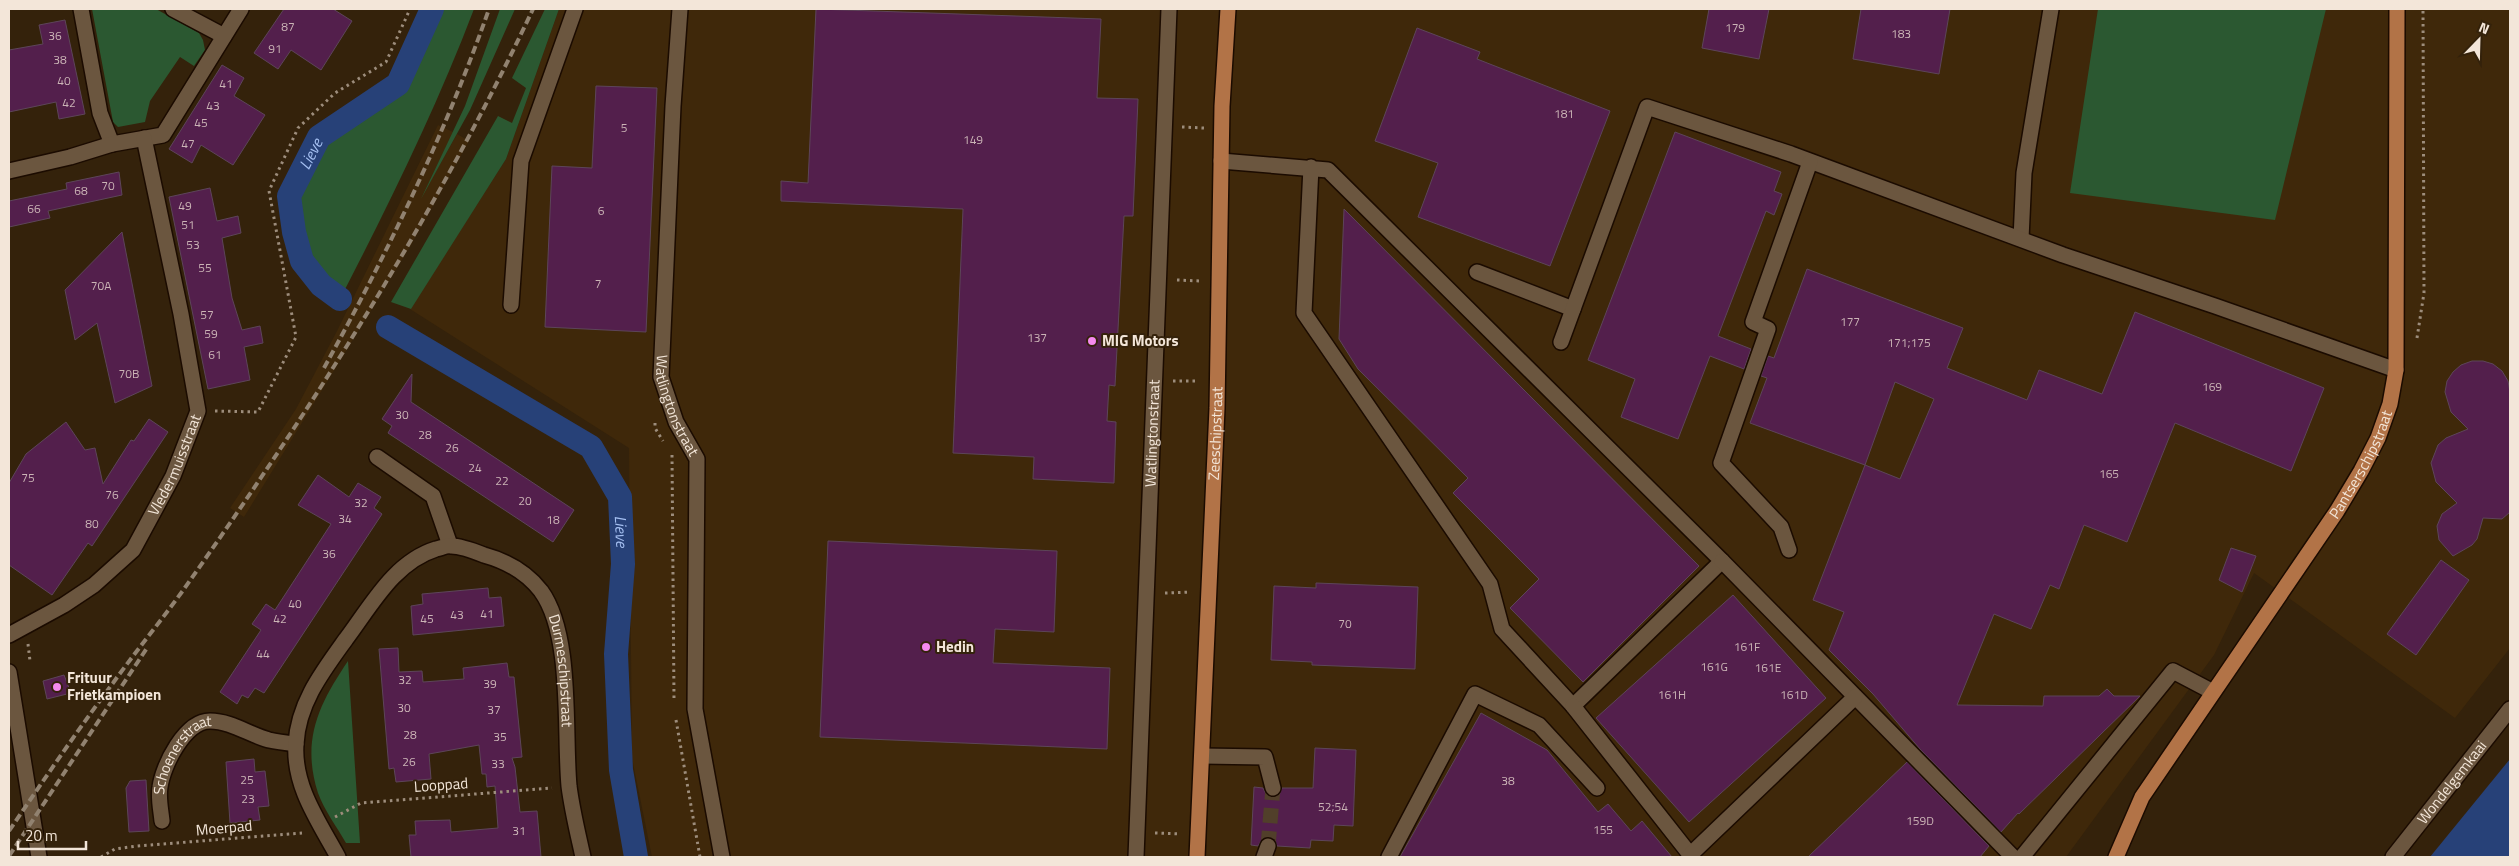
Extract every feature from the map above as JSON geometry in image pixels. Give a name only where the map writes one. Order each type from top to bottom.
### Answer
[{"type":"main road","name":"Zeeschipstraat","points":[[1197,857],[1218,380],[1221,161],[1228,9]]},
{"type":"main road","name":"Pantserschipstraat","points":[[2116,857],[2142,797],[2337,511],[2378,438],[2390,404],[2396,370],[2397,9]]},
{"type":"street","points":[[81,9],[100,113],[112,144]]},
{"type":"street","points":[[173,9],[224,36]]},
{"type":"street","points":[[9,171],[70,157],[112,144],[163,135],[241,9]]},
{"type":"street","points":[[511,305],[521,161],[575,9]]},
{"type":"street","name":"Watlingtonstraat","points":[[680,9],[673,106],[661,377],[676,422],[697,459],[695,709],[722,857]]},
{"type":"street","name":"Watlingtonstraat","points":[[1136,857],[1169,9]]},
{"type":"street","points":[[2021,239],[2024,173],[2051,9]]},
{"type":"street","points":[[1561,342],[1647,107],[1810,162],[2021,239],[2396,370]]},
{"type":"street","name":"Vledermuisstraat","points":[[9,636],[64,605],[94,585],[133,550],[173,476],[198,411],[181,314],[144,138]]},
{"type":"street","points":[[1221,161],[1311,167],[1328,170],[1722,562],[2013,857]]},
{"type":"street","points":[[1789,550],[1781,527],[1721,464],[1768,329],[1753,322],[1810,162]]},
{"type":"street","points":[[1311,167],[1304,313],[1490,584],[1502,629],[1573,706],[1692,856],[1855,697]]},
{"type":"street","points":[[1477,272],[1573,309]]},
{"type":"street","points":[[338,857],[306,802],[296,744],[304,706],[320,674],[369,606],[407,563],[430,551],[450,546],[433,496],[377,457]]},
{"type":"street","name":"Durmeschipstraat","points":[[450,546],[503,560],[525,575],[541,592],[554,617],[563,646],[570,787],[583,857]]},
{"type":"street","points":[[1573,706],[1722,562]]},
{"type":"street","points":[[2022,857],[2174,671],[2213,692]]},
{"type":"street","points":[[10,682],[15,752],[39,857]]},
{"type":"street","points":[[1389,857],[1475,694],[1539,725],[1597,788]]},
{"type":"street","name":"Wondelgemkaai","points":[[2393,857],[2510,709]]},
{"type":"street","name":"Schoenerstraat","points":[[162,821],[159,789],[164,765],[189,730],[202,722],[212,721],[269,740],[296,744]]},
{"type":"street","points":[[1202,756],[1265,757],[1273,788]]},
{"type":"path","points":[[198,411],[258,412],[296,337],[269,191],[298,128],[336,93],[386,62],[410,9]]},
{"type":"path","points":[[2416,341],[2424,293],[2423,9]]},
{"type":"path","points":[[1164,127],[1222,129]]},
{"type":"path","points":[[1158,279],[1219,281]]},
{"type":"path","points":[[1155,381],[1218,380]]},
{"type":"path","points":[[1146,593],[1209,592]]},
{"type":"path","name":"Looppad","points":[[321,825],[361,802],[570,787]]},
{"type":"path","name":"Moerpad","points":[[101,857],[115,849],[307,832],[321,825]]},
{"type":"path","points":[[1137,832],[1198,834]]},
{"type":"shaded area","points":[[559,9],[2510,9],[2510,648],[2455,718],[2254,573],[2214,655],[2066,857],[652,857],[632,758],[629,448],[410,309],[506,159]]},
{"type":"shaded area","points":[[438,125],[453,132],[427,187],[457,134],[469,141],[411,245],[244,517],[230,508],[296,409],[337,331]]},
{"type":"green space","points":[[92,9],[156,9],[199,33],[203,40],[205,50],[194,66],[180,57],[150,101],[145,122],[118,127],[113,122]]},
{"type":"green space","points":[[432,9],[474,9],[444,83],[411,156],[340,299],[321,285],[302,261],[294,232],[289,196],[319,137],[398,84]]},
{"type":"green space","points":[[500,9],[515,9],[470,110],[421,199],[465,106]]},
{"type":"green space","points":[[545,9],[559,9],[506,159],[411,309],[391,302],[498,116],[512,123],[526,88],[512,78]]},
{"type":"green space","points":[[2098,9],[2326,9],[2275,220],[2070,193]]},
{"type":"green space","points":[[348,661],[360,843],[346,843],[327,812],[318,793],[311,756],[312,739],[321,708]]},
{"type":"water","points":[[2510,759],[2510,857],[2430,857]]},
{"type":"building","points":[[284,9],[333,9],[352,21],[321,70],[291,50],[278,69],[254,53]]},
{"type":"building","points":[[816,9],[1101,19],[1097,98],[1138,99],[1133,216],[1124,216],[1115,386],[1109,385],[1107,421],[1116,422],[1114,483],[1033,479],[1034,457],[953,453],[963,209],[781,201],[781,181],[808,183]]},
{"type":"building","points":[[1709,9],[1769,9],[1759,59],[1702,48]]},
{"type":"building","points":[[1861,9],[1950,9],[1939,74],[1853,59]]},
{"type":"building","points":[[65,20],[85,114],[59,119],[56,102],[9,112],[9,50],[43,44],[39,25]]},
{"type":"building","points":[[1417,28],[1480,52],[1477,59],[1610,111],[1550,266],[1418,217],[1438,163],[1375,141]]},
{"type":"building","points":[[222,65],[244,78],[234,96],[265,115],[233,165],[201,145],[192,163],[169,149]]},
{"type":"building","points":[[596,86],[657,88],[646,332],[545,327],[552,166],[592,168]]},
{"type":"building","points":[[1675,132],[1781,172],[1774,191],[1782,194],[1774,215],[1766,211],[1718,336],[1751,349],[1744,369],[1710,356],[1678,439],[1621,417],[1635,379],[1588,360]]},
{"type":"building","points":[[119,172],[122,195],[48,211],[50,218],[9,227],[9,201],[67,189],[66,183]]},
{"type":"building","points":[[210,188],[217,221],[238,216],[241,233],[222,238],[232,298],[242,330],[260,326],[263,343],[244,347],[250,380],[208,389],[169,197]]},
{"type":"building","points":[[1344,209],[1699,566],[1583,682],[1510,608],[1539,579],[1453,493],[1468,478],[1358,369],[1339,339]]},
{"type":"building","points":[[122,232],[152,386],[115,403],[97,323],[75,340],[65,290]]},
{"type":"building","points":[[1807,269],[1963,328],[1947,368],[2027,400],[2039,370],[2102,394],[2135,312],[2324,388],[2291,471],[2175,423],[2127,542],[2084,525],[2059,589],[2050,585],[2031,629],[1994,614],[1957,705],[2043,706],[2044,696],[2099,696],[2107,689],[2114,696],[2140,696],[2018,813],[2001,832],[1920,749],[1873,694],[1829,650],[1844,612],[1813,600],[1865,465],[1750,423],[1767,378],[1761,376],[1768,356],[1774,358]],"holes":[[[1895,382],[1934,399],[1900,479],[1865,465]]]},
{"type":"building","points":[[2472,361],[2483,361],[2493,364],[2502,371],[2508,381],[2510,392],[2510,512],[2502,519],[2483,518],[2477,539],[2472,545],[2453,556],[2439,540],[2437,526],[2442,514],[2457,503],[2436,482],[2431,463],[2438,445],[2446,438],[2468,429],[2451,412],[2445,392],[2447,381],[2453,372],[2461,365]]},
{"type":"building","points":[[412,374],[411,402],[574,510],[553,542],[388,433],[392,426],[382,419]]},
{"type":"building","points":[[149,419],[168,432],[92,546],[88,543],[52,595],[9,565],[9,483],[26,454],[66,422],[85,450],[95,448],[103,484],[131,440],[134,441]]},
{"type":"building","points":[[318,475],[349,497],[358,483],[381,497],[374,508],[382,514],[264,693],[255,688],[248,698],[242,695],[237,704],[220,692],[261,630],[252,624],[266,604],[275,610],[331,524],[298,505]]},
{"type":"building","points":[[828,541],[1057,551],[1054,632],[995,629],[993,663],[1110,668],[1107,749],[820,737]]},
{"type":"building","points":[[2231,548],[2256,556],[2242,592],[2219,580]]},
{"type":"building","points":[[2441,560],[2469,580],[2416,655],[2387,634]]},
{"type":"building","points":[[1316,583],[1418,587],[1415,669],[1312,665],[1312,662],[1271,660],[1274,586],[1316,588]]},
{"type":"building","points":[[488,588],[489,598],[501,597],[504,626],[413,635],[411,606],[423,604],[422,594]]},
{"type":"building","points":[[1733,595],[1826,698],[1689,822],[1596,718]]},
{"type":"building","points":[[398,648],[399,672],[422,671],[423,682],[464,679],[463,668],[507,663],[509,677],[514,677],[522,757],[512,758],[515,767],[520,812],[537,811],[541,857],[411,857],[409,835],[416,835],[415,821],[450,820],[451,832],[498,828],[495,786],[487,787],[486,774],[482,774],[479,745],[429,754],[431,779],[396,782],[394,768],[389,769],[379,649]]},
{"type":"building","name":"Frituur Frietkampioen","points":[[64,675],[71,693],[47,699],[43,681]]},
{"type":"building","points":[[1481,713],[1547,750],[1598,812],[1608,804],[1631,831],[1642,821],[1672,857],[1400,857]]},
{"type":"building","points":[[1315,748],[1356,750],[1353,826],[1334,825],[1333,841],[1311,840],[1310,848],[1277,846],[1275,840],[1267,837],[1262,839],[1258,846],[1251,845],[1254,787],[1263,788],[1266,794],[1271,797],[1279,795],[1282,788],[1313,788]]},
{"type":"building","points":[[254,759],[255,772],[265,771],[269,806],[258,807],[260,820],[230,823],[226,762]]},
{"type":"building","points":[[1907,762],[1989,846],[1980,857],[1808,857]]},
{"type":"building","points":[[146,780],[149,831],[129,832],[126,788],[130,781]]},
{"type":"waterway","name":"Lieve","points":[[340,299],[321,285],[302,261],[294,232],[289,196],[319,137],[398,84],[432,9]]},
{"type":"waterway","name":"Lieve","points":[[388,327],[591,447],[620,497],[623,564],[616,654],[621,770],[636,857]]},
{"type":"tunnel","points":[[1268,846],[1273,788]]},
{"type":"railway","points":[[324,368],[393,237],[435,147],[489,9]]},
{"type":"railway","points":[[9,831],[86,719],[184,589],[326,378],[415,234],[496,85],[533,9]]},
{"type":"railway","points":[[9,856],[147,648]]},
{"type":"place","name":"MIG Motors","points":[[1092,341]]},
{"type":"place","name":"Hedin","points":[[926,647]]},
{"type":"place","name":"Frituur Frietkampioen","points":[[57,687]]}]
